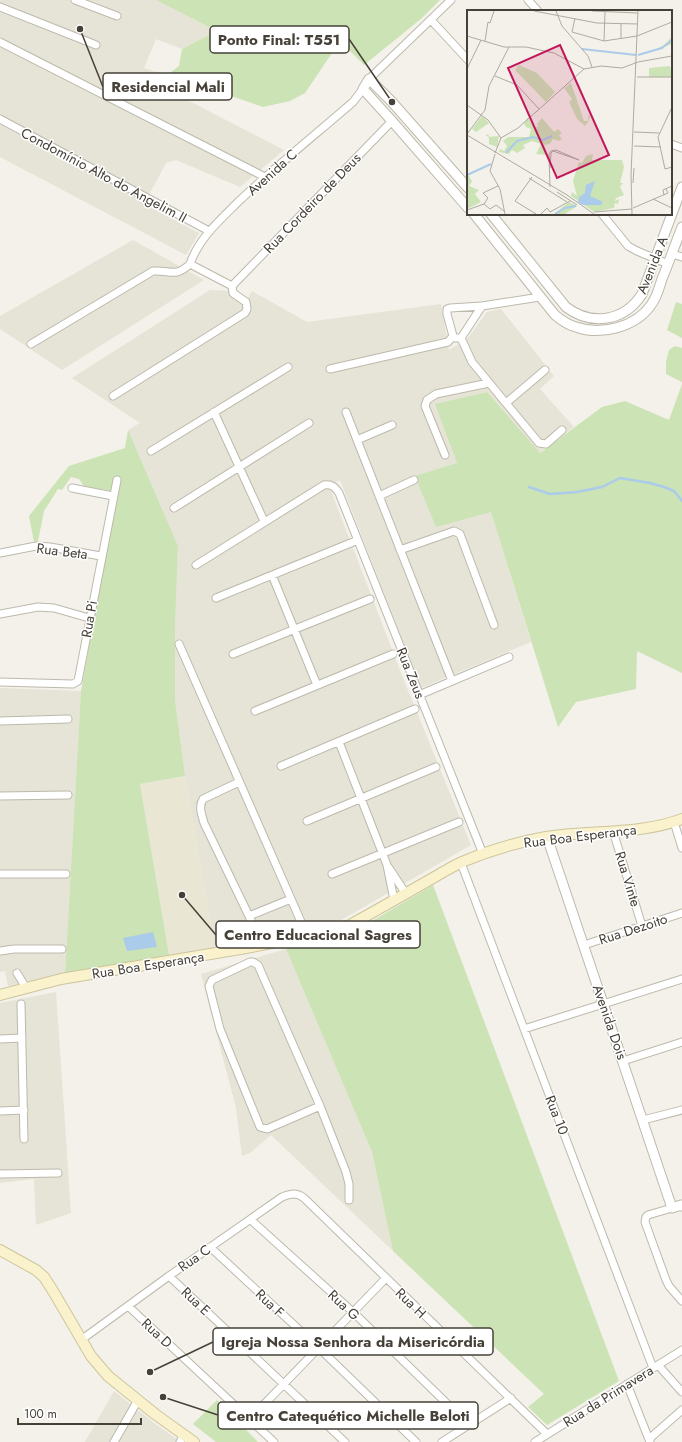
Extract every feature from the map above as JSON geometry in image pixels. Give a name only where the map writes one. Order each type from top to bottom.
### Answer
[{"type":"main road","name":"Rua Boa Esperança","points":[[0,995],[61,979],[246,948],[339,930],[460,863],[482,854],[547,837],[613,831],[678,820]]},
{"type":"main road","points":[[0,1250],[36,1270],[42,1275],[53,1291],[81,1340],[98,1366],[108,1376],[182,1438],[194,1442]]},
{"type":"street","points":[[75,0],[117,16]]},
{"type":"street","points":[[451,0],[369,78],[467,187]]},
{"type":"street","points":[[528,0],[537,10]]},
{"type":"street","points":[[0,7],[96,45]]},
{"type":"street","points":[[430,20],[467,59]]},
{"type":"street","points":[[0,42],[264,177]]},
{"type":"street","name":"Avenida C","points":[[190,264],[196,250],[209,231],[264,177],[354,102],[369,78]]},
{"type":"street","points":[[362,89],[467,207]]},
{"type":"street","name":"Condomínio Alto do Angelim II","points":[[0,119],[209,231]]},
{"type":"street","name":"Rua Cordeiro de Deus","points":[[232,286],[392,121]]},
{"type":"street","points":[[672,144],[682,148]]},
{"type":"street","name":"Avenida A","points":[[672,215],[682,187]]},
{"type":"street","points":[[461,338],[458,339],[453,336],[447,309],[453,307],[482,306],[540,297],[475,215]]},
{"type":"street","name":"Avenida A","points":[[492,215],[560,302],[577,314],[584,317],[599,319],[618,315],[633,306],[642,294],[672,215]]},
{"type":"street","points":[[603,215],[628,246],[668,264]]},
{"type":"street","name":"Avenida A","points":[[540,297],[555,315],[576,327],[598,330],[610,329],[634,320],[651,305],[682,227]]},
{"type":"street","points":[[672,254],[682,257]]},
{"type":"street","points":[[31,344],[153,271],[182,271],[190,264],[232,286],[233,293],[246,302],[247,310],[245,313],[113,396]]},
{"type":"street","points":[[461,338],[482,306]]},
{"type":"street","points":[[330,369],[448,342],[453,336]]},
{"type":"street","points":[[461,338],[472,362],[539,443],[546,444],[562,430]]},
{"type":"street","points":[[151,451],[288,367]]},
{"type":"street","points":[[506,403],[545,370]]},
{"type":"street","points":[[445,455],[426,406],[427,400],[436,394],[489,382]]},
{"type":"street","points":[[196,565],[264,521],[214,412]]},
{"type":"street","points":[[346,412],[452,681]]},
{"type":"street","points":[[174,508],[309,423]]},
{"type":"street","points":[[357,440],[392,425]]},
{"type":"street","name":"Rua Pi","points":[[0,682],[73,684],[76,682],[79,676],[116,480]]},
{"type":"street","points":[[379,496],[414,480]]},
{"type":"street","name":"Rua Zeus","points":[[264,521],[324,485],[330,484],[335,487],[339,493],[482,854]]},
{"type":"street","points":[[72,488],[113,496]]},
{"type":"street","points":[[400,550],[454,531],[460,534],[494,625]]},
{"type":"street","points":[[216,598],[358,540]]},
{"type":"street","name":"Rua Beta","points":[[0,553],[36,546],[101,556]]},
{"type":"street","points":[[272,575],[317,686]]},
{"type":"street","points":[[233,654],[370,599]]},
{"type":"street","points":[[0,614],[38,607],[54,608],[89,618]]},
{"type":"street","points":[[179,644],[302,924]]},
{"type":"street","points":[[255,711],[393,654]]},
{"type":"street","points":[[420,695],[509,657]]},
{"type":"street","points":[[282,766],[415,709]]},
{"type":"street","points":[[0,720],[68,719]]},
{"type":"street","points":[[339,742],[383,853],[394,900]]},
{"type":"street","points":[[307,821],[436,767]]},
{"type":"street","points":[[239,782],[203,799],[200,806],[204,823],[250,916],[262,945]]},
{"type":"street","points":[[0,796],[68,795]]},
{"type":"street","points":[[678,820],[682,848]]},
{"type":"street","points":[[332,874],[459,822]]},
{"type":"street","name":"Rua Vinte","points":[[613,831],[642,926]]},
{"type":"street","name":"Avenida Dois","points":[[547,837],[643,1120],[679,1206]]},
{"type":"street","name":"Rua 10","points":[[460,863],[656,1366],[682,1392]]},
{"type":"street","points":[[387,865],[406,894]]},
{"type":"street","points":[[0,874],[66,874]]},
{"type":"street","points":[[250,916],[291,898]]},
{"type":"street","name":"Rua Dezoito","points":[[584,945],[682,913]]},
{"type":"street","points":[[246,948],[250,962],[254,962],[258,966],[320,1106],[346,1172],[349,1184],[349,1200]]},
{"type":"street","points":[[0,951],[14,949],[62,949]]},
{"type":"street","name":"Rua Boa Esperança","points":[[250,962],[212,980],[210,986],[220,1029],[260,1127],[267,1129],[320,1106]]},
{"type":"street","points":[[17,973],[26,988]]},
{"type":"street","points":[[524,1029],[682,978]]},
{"type":"street","points":[[21,1004],[24,1140]]},
{"type":"street","points":[[0,1039],[22,1038]]},
{"type":"street","points":[[623,1061],[682,1042]]},
{"type":"street","points":[[0,1111],[24,1110]]},
{"type":"street","points":[[643,1120],[682,1110]]},
{"type":"street","points":[[0,1174],[58,1173]]},
{"type":"street","name":"Rua C","points":[[81,1340],[282,1197],[291,1194],[300,1195],[310,1204]]},
{"type":"street","name":"Rua H","points":[[310,1204],[547,1434]]},
{"type":"street","points":[[679,1206],[648,1215],[645,1222],[668,1286],[682,1301]]},
{"type":"street","name":"Rua G","points":[[251,1220],[353,1312],[469,1425]]},
{"type":"street","name":"Rua F","points":[[210,1248],[319,1348],[416,1442]]},
{"type":"street","name":"Rua E","points":[[169,1276],[345,1442]]},
{"type":"street","points":[[250,1419],[386,1278]]},
{"type":"street","name":"Rua D","points":[[128,1306],[274,1442]]},
{"type":"street","name":"Rua da Primavera","points":[[535,1442],[682,1350]]},
{"type":"street","points":[[627,1384],[649,1440],[682,1410]]},
{"type":"street","points":[[442,1442],[510,1398]]},
{"type":"street","points":[[114,1442],[138,1400]]},
{"type":"shaded area","points":[[0,0],[156,0],[217,31],[182,49],[156,39],[144,68],[163,74],[158,85],[284,150],[240,187],[176,160],[166,163],[144,204],[199,233],[186,255],[0,157]]},
{"type":"shaded area","points":[[133,240],[204,280],[62,370],[0,329],[0,316]]},
{"type":"shaded area","points":[[210,290],[232,291],[247,300],[252,291],[307,322],[441,304],[449,350],[468,338],[487,312],[501,309],[554,376],[540,389],[574,427],[539,453],[487,392],[436,404],[457,463],[415,476],[491,512],[531,642],[421,688],[340,480],[329,486],[405,683],[471,845],[336,923],[215,948],[185,776],[175,700],[175,627],[178,546],[128,430],[140,423],[72,378]]},
{"type":"shaded area","points":[[0,688],[81,691],[65,974],[8,986],[5,971],[0,972]]},
{"type":"shaded area","points":[[185,776],[215,948],[169,955],[140,784]]},
{"type":"shaded area","points":[[286,949],[372,1152],[393,1251],[271,1135],[250,1153],[242,1156],[236,1108],[201,974]]},
{"type":"shaded area","points":[[56,992],[71,1213],[36,1225],[34,1179],[0,1183],[0,1003]]},
{"type":"shaded area","points":[[114,1391],[154,1423],[181,1442],[85,1442]]},
{"type":"green space","points":[[156,0],[440,0],[422,18],[364,65],[340,41],[305,93],[290,101],[263,107],[202,86],[183,87],[174,81],[170,73],[179,66],[182,49],[217,31]]},
{"type":"green space","points":[[676,302],[682,304],[682,338],[667,330]]},
{"type":"green space","points":[[675,346],[682,348],[682,382],[666,374],[666,362],[669,350]]},
{"type":"green space","points":[[682,384],[682,673],[637,651],[636,689],[576,702],[558,727],[491,512],[436,527],[415,476],[457,463],[435,404],[487,392],[540,453],[602,407],[625,401],[669,420]]},
{"type":"green space","points":[[128,430],[178,546],[175,627],[175,700],[185,776],[140,784],[169,955],[65,974],[81,691],[117,492],[84,486],[79,479],[71,477],[62,490],[58,489],[44,511],[38,541],[34,542],[29,516],[69,466],[125,448]]},
{"type":"green space","points":[[433,885],[619,1381],[547,1425],[528,1407],[544,1394],[393,1251],[372,1152],[286,949],[352,933]]},
{"type":"green space","points":[[217,1400],[258,1442],[216,1442],[193,1424]]},
{"type":"water","points":[[153,932],[157,947],[127,951],[123,938]]},
{"type":"waterway","points":[[529,487],[550,494],[577,492],[602,487],[620,478],[664,487],[674,491],[682,501]]},
{"type":"place","name":"Residencial Mali","points":[[80,29]]},
{"type":"place","name":"Ponto Final: T551","points":[[392,102]]},
{"type":"place","name":"Centro Educacional Sagres","points":[[182,895]]},
{"type":"place","name":"Igreja Nossa Senhora da Misericórdia","points":[[150,1372]]},
{"type":"place","name":"Centro Catequético Michelle Beloti","points":[[163,1397]]}]
